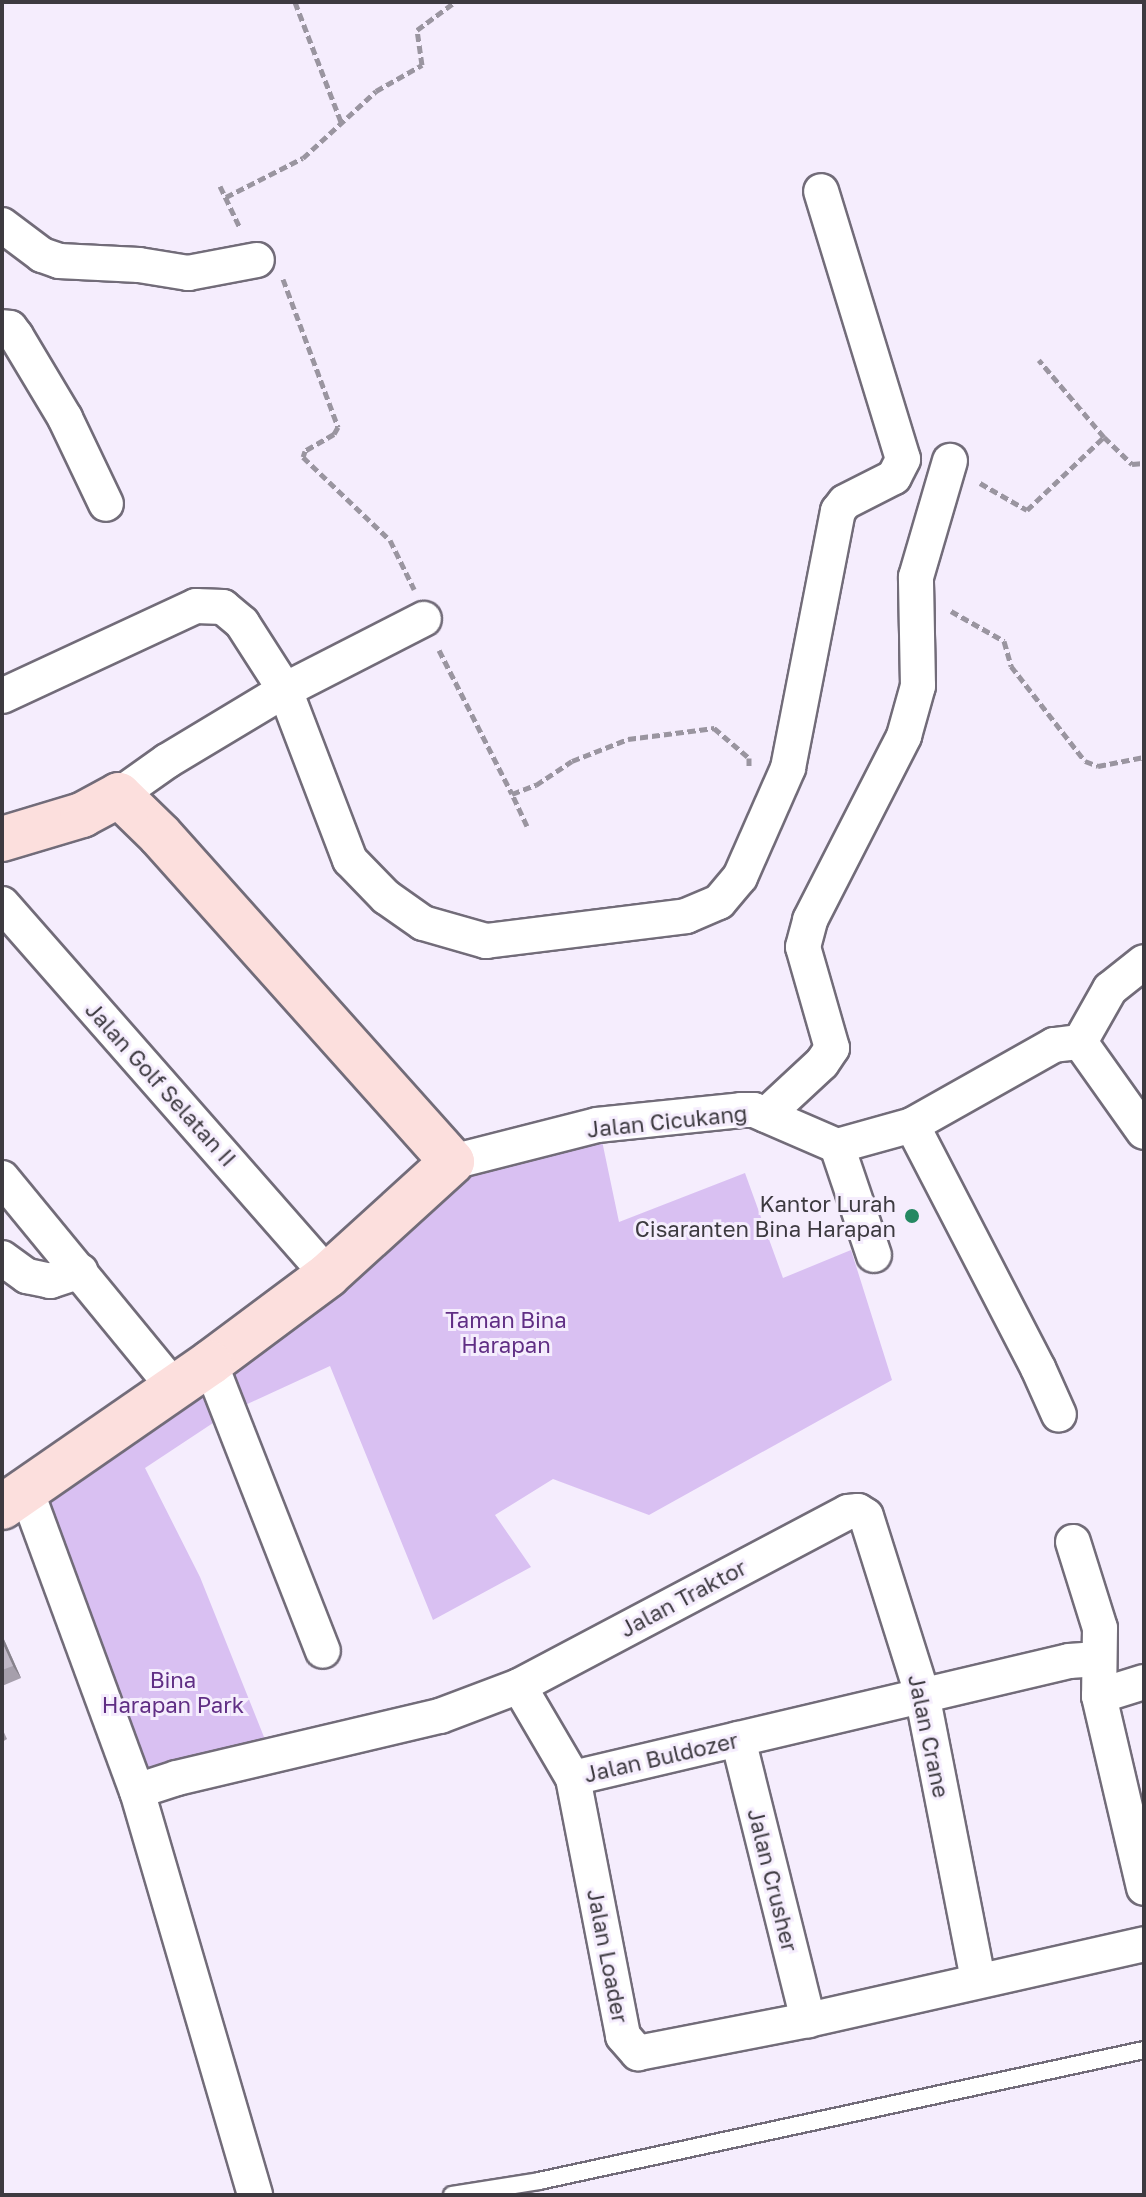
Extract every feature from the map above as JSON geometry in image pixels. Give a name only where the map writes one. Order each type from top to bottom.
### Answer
[{"type":"street","points":[[2,696],[196,606],[223,607],[242,623],[285,690],[350,860],[386,897],[423,923],[486,941],[686,916],[719,902],[740,877],[788,768],[838,511],[845,502],[894,477],[903,459],[821,191]]},
{"type":"street","points":[[2,225],[42,255],[59,261],[139,265],[188,273],[267,265]]},
{"type":"street","points":[[2,327],[10,328],[16,336],[65,418],[106,504]]},
{"type":"street","points":[[766,1115],[822,1063],[832,1048],[803,947],[810,920],[904,736],[918,686],[916,577],[950,461]]},
{"type":"street","points":[[2,839],[82,815],[285,690],[424,619]]},
{"type":"street","points":[[119,795],[160,835],[452,1162],[210,1363],[14,1498],[137,1791],[255,2195]]},
{"type":"street","name":"Jalan Golf Selatan II","points":[[2,904],[324,1269]]},
{"type":"street","points":[[1080,1042],[1110,989],[1144,962]]},
{"type":"street","points":[[874,1255],[837,1146],[912,1125],[1054,1045],[1080,1042]]},
{"type":"street","points":[[1080,1042],[1144,1132]]},
{"type":"street","name":"Jalan Cicukang","points":[[452,1162],[597,1125],[741,1110],[766,1115],[837,1146]]},
{"type":"street","points":[[912,1125],[1038,1368],[1059,1415]]},
{"type":"street","points":[[2,1178],[173,1386]]},
{"type":"street","points":[[2,1258],[27,1276],[50,1281],[80,1271]]},
{"type":"street","points":[[210,1363],[323,1651]]},
{"type":"street","name":"Jalan Crane","points":[[848,1512],[858,1511],[866,1516],[922,1694],[978,1979]]},
{"type":"street","name":"Jalan Traktor","points":[[519,1686],[848,1512]]},
{"type":"street","points":[[1073,1542],[1100,1628],[1099,1696],[1144,1888]]},
{"type":"street","name":"Jalan Buldozer","points":[[519,1686],[573,1778],[922,1694],[1069,1661],[1098,1659]]},
{"type":"street","points":[[1099,1696],[1144,1682]]},
{"type":"street","points":[[137,1791],[177,1778],[440,1716],[519,1686]]},
{"type":"street","name":"Jalan Crusher","points":[[738,1739],[808,2020]]},
{"type":"street","name":"Jalan Loader","points":[[573,1778],[623,2036],[630,2045],[638,2053],[808,2020]]},
{"type":"street","points":[[808,2020],[978,1979],[1144,1944]]},
{"type":"lane","points":[[452,2195],[542,2188],[1144,2050]]},
{"type":"path","points":[[295,2],[341,122]]},
{"type":"path","points":[[226,197],[303,158],[376,91],[422,65],[417,30],[455,2]]},
{"type":"path","points":[[267,265],[338,427],[334,434],[305,451],[303,457],[397,549],[424,619],[527,826]]},
{"type":"path","points":[[1039,360],[1104,437],[1132,464],[1144,463]]},
{"type":"path","points":[[950,461],[987,489],[1027,510],[1104,437]]},
{"type":"path","points":[[916,599],[963,615],[1004,641],[1011,666],[1085,761],[1098,766],[1144,757]]},
{"type":"path","points":[[512,794],[536,785],[572,761],[628,739],[711,727],[749,758],[748,792],[770,810]]},
{"type":"green space","name":"Taman Bina Harapan","points":[[601,1136],[619,1222],[745,1173],[783,1278],[851,1250],[892,1380],[649,1515],[553,1479],[495,1515],[531,1567],[433,1620],[330,1366],[228,1413],[209,1375],[473,1159]]},
{"type":"green space","name":"Bina Harapan Park","points":[[199,1382],[213,1423],[145,1468],[200,1577],[266,1742],[129,1778],[35,1489]]},
{"type":"building","points":[[2,1642],[13,1666],[2,1670]]},
{"type":"place","name":"Kantor Lurah Cisaranten Bina Harapan","points":[[912,1216]]}]
